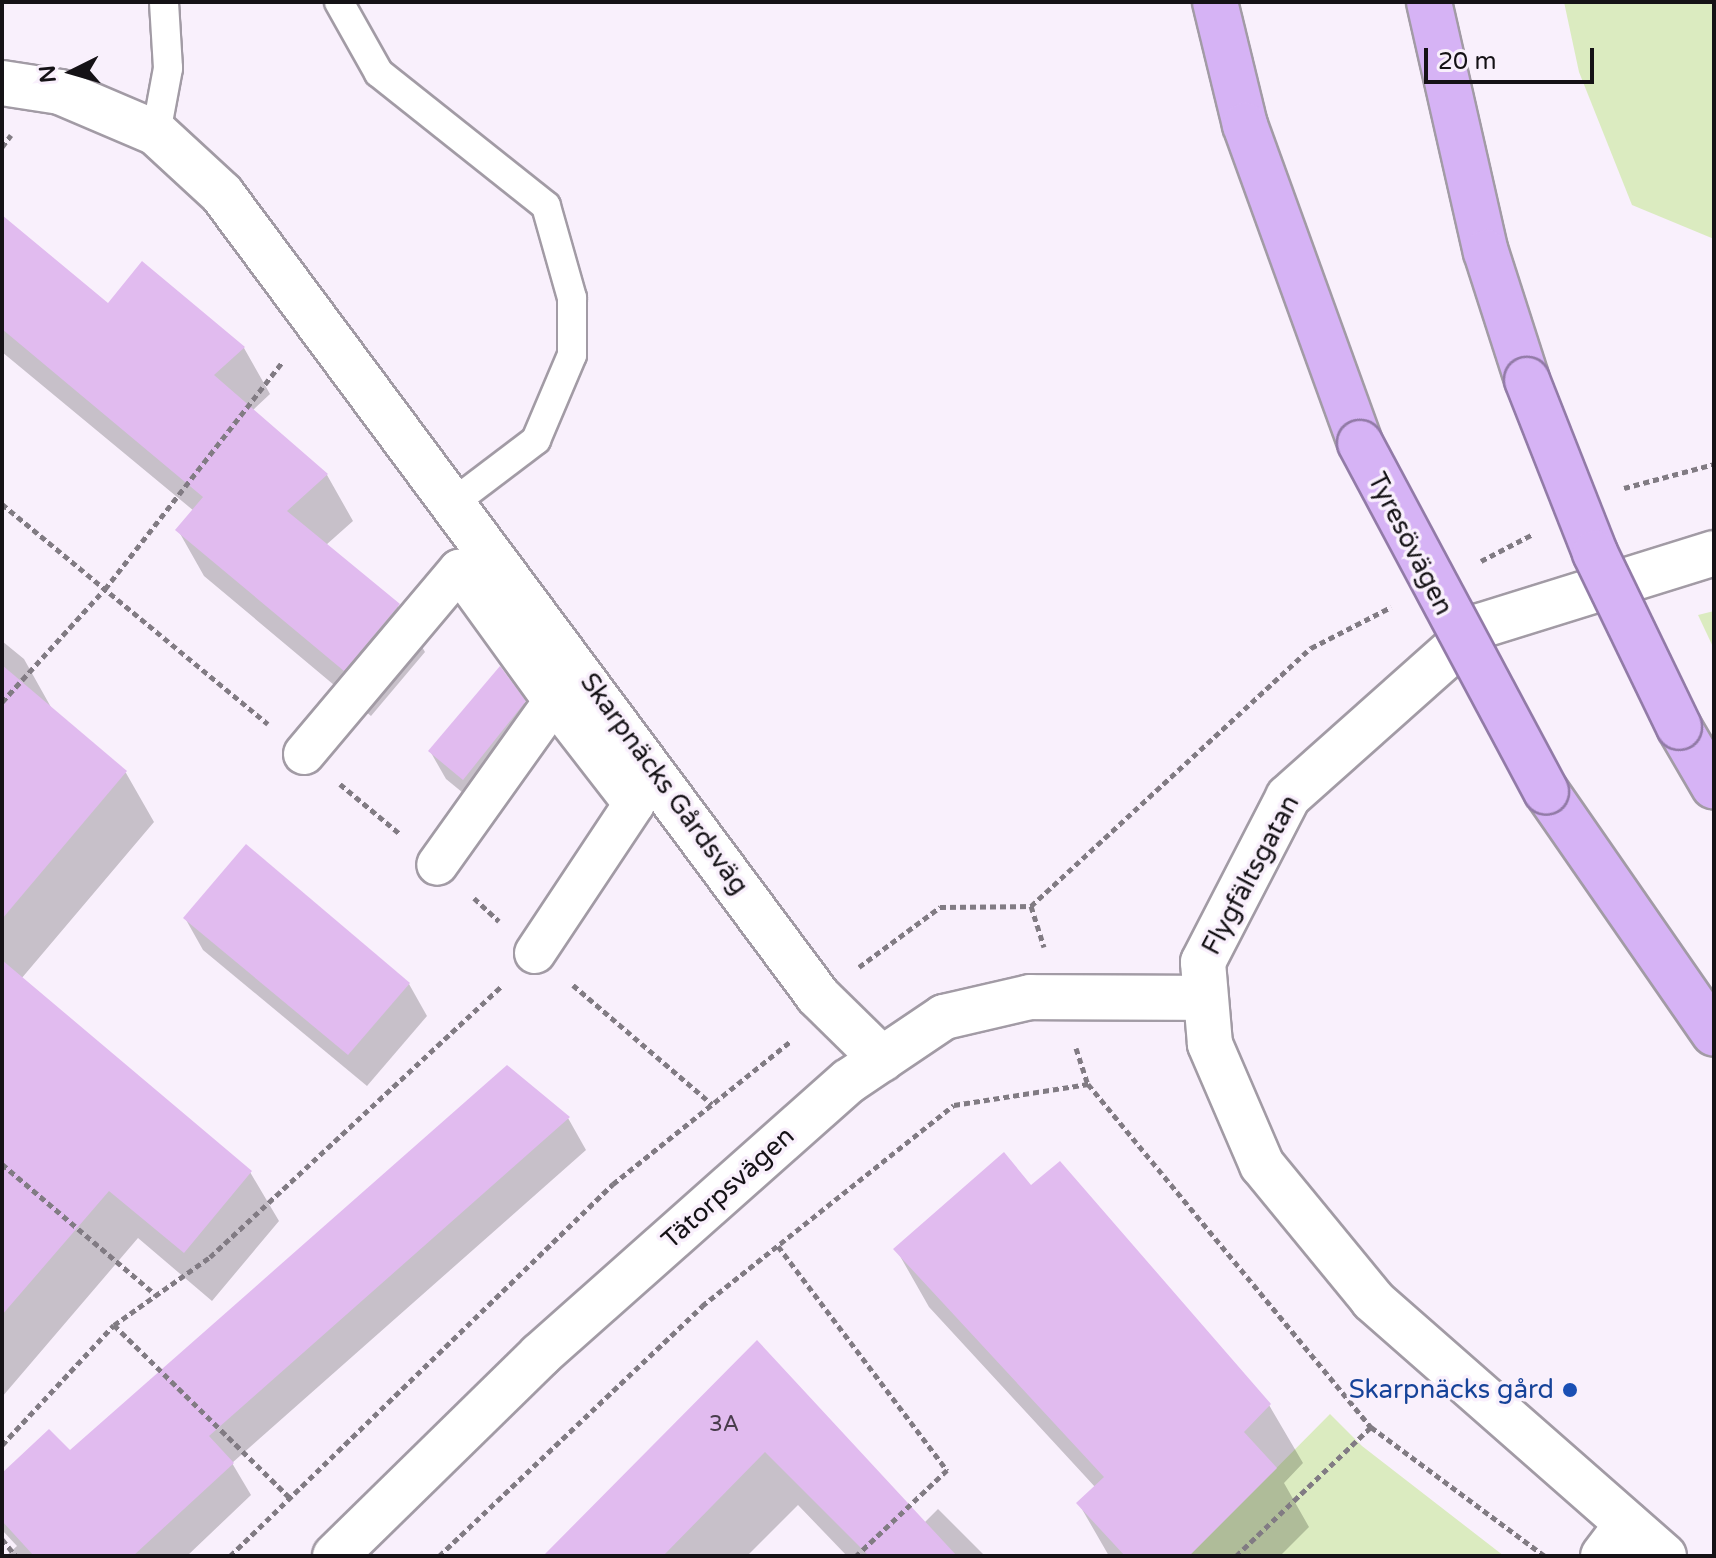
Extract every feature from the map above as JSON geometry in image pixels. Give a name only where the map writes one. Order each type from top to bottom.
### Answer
[{"type":"highway","name":"Tyresövägen","points":[[1215,2],[1278,225],[1360,443],[1546,791],[1714,1034]]},
{"type":"highway","points":[[1429,2],[1486,252],[1527,380],[1595,553],[1679,727],[1714,787]]},
{"type":"street","name":"Skarpnäcks Gårdsväg","points":[[2,83],[60,92],[156,133],[222,194],[449,506],[577,665],[818,996],[882,1059]]},
{"type":"street","name":"Flygfältsgatan","points":[[1664,1556],[1615,1540],[1373,1300],[1262,1165],[1210,1044],[1203,962],[1288,797],[1480,626],[1714,553]]},
{"type":"street","points":[[304,754],[459,570],[634,804],[535,953]]},
{"type":"street","points":[[437,865],[554,701]]},
{"type":"street","name":"Tätorpsvägen","points":[[335,1556],[540,1355],[882,1059],[944,1017],[1060,997],[1204,998]]},
{"type":"lane","points":[[156,133],[168,68],[164,2]]},
{"type":"lane","points":[[339,2],[379,73],[546,206],[572,298],[572,355],[536,440],[449,506]]},
{"type":"path","points":[[2,702],[105,589],[293,347]]},
{"type":"path","points":[[1607,496],[1714,464]]},
{"type":"path","points":[[2,504],[437,865],[712,1104]]},
{"type":"path","points":[[1466,568],[1536,532]]},
{"type":"path","points":[[230,1556],[613,1184],[788,1046],[818,996],[940,907],[1031,906],[1311,648],[1396,605]]},
{"type":"path","points":[[1031,906],[1088,1084],[1371,1427],[1545,1556]]},
{"type":"path","points":[[2,1445],[114,1325],[246,1225],[535,953]]},
{"type":"path","points":[[439,1556],[702,1306],[954,1105],[1088,1084]]},
{"type":"path","points":[[2,1164],[156,1295]]},
{"type":"path","points":[[778,1246],[947,1470],[856,1556]]},
{"type":"path","points":[[114,1325],[290,1498]]},
{"type":"path","points":[[1236,1556],[1371,1427]]},
{"type":"path","points":[[2,1539],[16,1556]]},
{"type":"green space","points":[[1564,2],[1714,2],[1714,239],[1632,205],[1579,72]]},
{"type":"green space","points":[[1714,611],[1714,649],[1698,615]]},
{"type":"green space","points":[[1330,1414],[1362,1446],[1504,1556],[1189,1556]]},
{"type":"building","points":[[2,215],[108,303],[142,261],[245,347],[214,375],[328,474],[287,511],[400,604],[344,671],[175,530],[203,497],[2,329]]},
{"type":"building","points":[[2,665],[127,771],[2,919]]},
{"type":"building","points":[[500,666],[526,701],[463,780],[428,751]]},
{"type":"building","points":[[246,844],[410,983],[348,1055],[183,918]]},
{"type":"building","points":[[2,960],[252,1171],[184,1253],[109,1191],[2,1315]]},
{"type":"building","points":[[507,1065],[570,1117],[209,1436],[234,1463],[133,1556],[34,1556],[2,1521],[2,1473],[49,1429],[70,1450]]},
{"type":"building","points":[[1004,1152],[1031,1185],[1060,1161],[1271,1404],[1244,1432],[1277,1468],[1189,1556],[1125,1556],[1076,1503],[1104,1477],[893,1249]]},
{"type":"building","points":[[757,1340],[957,1556],[869,1556],[765,1452],[663,1556],[543,1556]]},
{"type":"place","name":"Skarpnäcks gård","points":[[1570,1390]]}]
